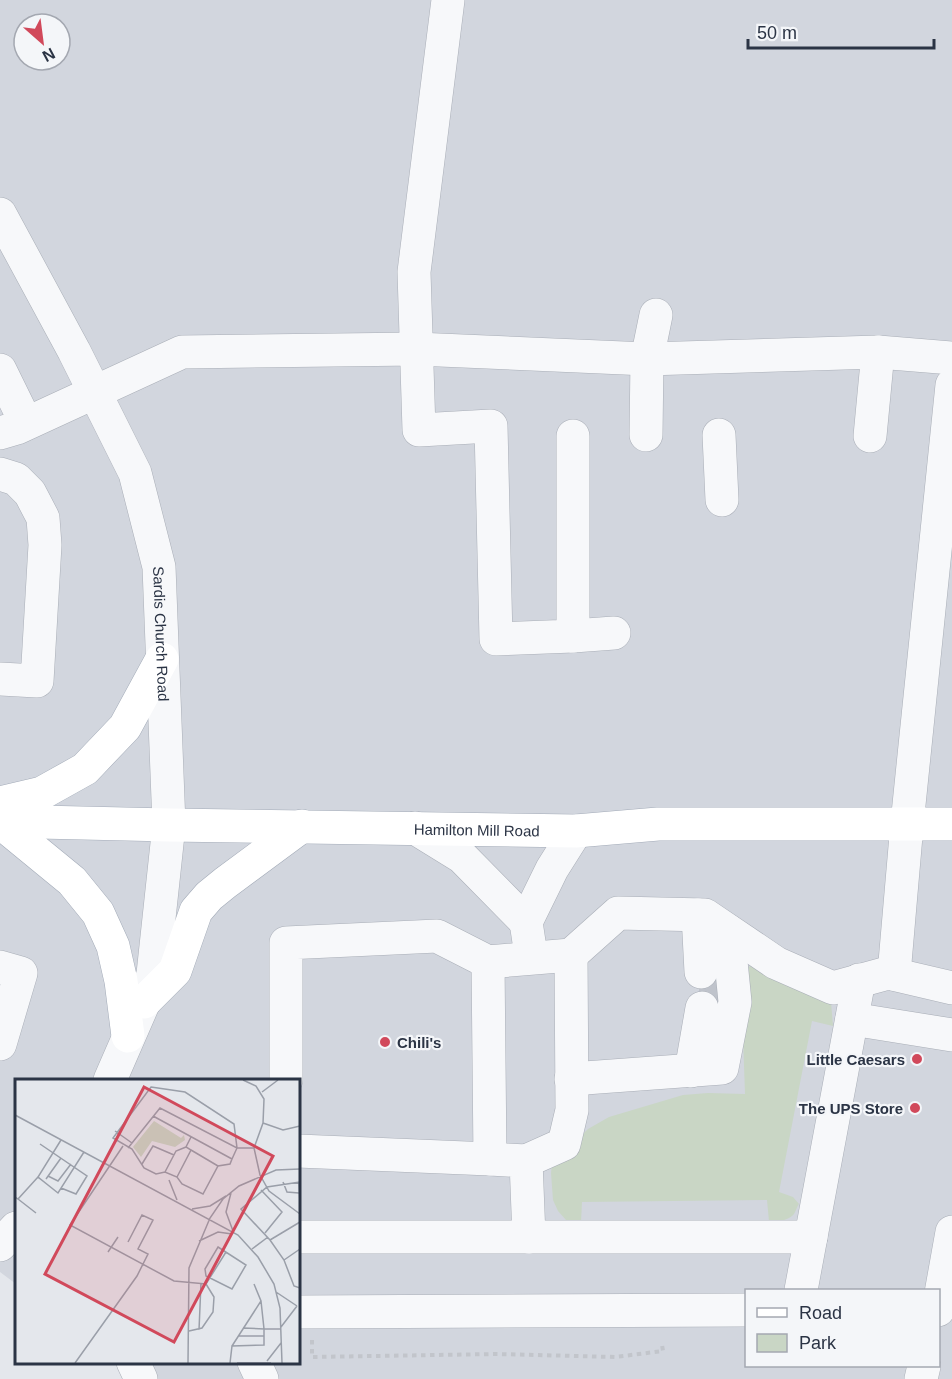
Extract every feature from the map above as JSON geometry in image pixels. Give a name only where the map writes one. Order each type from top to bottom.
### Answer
[{"type":"main road","points":[[0,803],[42,794],[84,769],[125,727],[162,659]]},
{"type":"main road","name":"Hamilton Mill Road","points":[[0,820],[576,831],[658,824],[952,824]]},
{"type":"main road","points":[[0,820],[72,881],[98,913],[113,946],[121,981],[128,1036]]},
{"type":"main road","points":[[144,1002],[175,971],[196,911],[209,896],[302,826]]},
{"type":"street","points":[[448,0],[414,272],[419,430],[491,426],[496,639],[614,633]]},
{"type":"street","name":"Sardis Church Road","points":[[0,214],[95,391],[135,473],[159,567],[169,825],[153,974],[144,1002],[110,1079]]},
{"type":"street","points":[[646,435],[647,359],[656,315]]},
{"type":"street","points":[[0,370],[13,428],[182,352],[416,349],[647,359],[878,352],[952,358]]},
{"type":"street","points":[[870,436],[878,352]]},
{"type":"street","points":[[894,974],[952,385]]},
{"type":"street","points":[[719,435],[722,500]]},
{"type":"street","points":[[573,436],[573,636]]},
{"type":"street","points":[[0,474],[16,479],[30,494],[43,518],[45,545],[37,681],[0,679]]},
{"type":"street","points":[[415,828],[462,857],[526,922]]},
{"type":"street","points":[[531,958],[526,922],[552,869],[576,831]]},
{"type":"street","points":[[286,1079],[286,942],[437,936],[488,963],[571,955],[618,913],[710,920],[776,963],[833,987],[888,973],[952,988]]},
{"type":"street","points":[[709,972],[710,920]]},
{"type":"street","points":[[706,1070],[735,1002],[710,920]]},
{"type":"street","points":[[300,1151],[526,1161],[564,1144],[572,1110],[571,955]]},
{"type":"street","points":[[488,963],[490,1159]]},
{"type":"street","points":[[0,967],[21,973],[0,1044]]},
{"type":"street","points":[[801,1289],[859,980]]},
{"type":"street","points":[[706,1070],[708,1008]]},
{"type":"street","points":[[852,1019],[952,1035]]},
{"type":"street","points":[[571,1079],[706,1070]]},
{"type":"street","points":[[526,1161],[529,1237]]},
{"type":"street","points":[[940,1304],[952,1232]]},
{"type":"street","points":[[300,1238],[811,1237]]},
{"type":"street","points":[[306,1324],[745,1310]]},
{"type":"street","points":[[255,1364],[262,1379]]},
{"type":"path","points":[[306,1324],[312,1357],[497,1354],[615,1357],[663,1351],[662,1346]]},
{"type":"shaded area","points":[[0,0],[952,0],[952,1379],[123,1379],[116,1364],[300,1364],[300,1079],[15,1079],[15,1283],[0,1272]]},
{"type":"green space","points":[[755,965],[831,1002],[833,1026],[812,1021],[779,1192],[793,1197],[799,1204],[794,1214],[776,1222],[769,1221],[767,1200],[582,1202],[581,1222],[566,1220],[558,1211],[553,1200],[552,1164],[588,1129],[609,1117],[683,1095],[745,1094],[741,978],[747,967]]},
{"type":"tunnel","points":[[715,1008],[716,972]]},
{"type":"place","name":"Chili's","points":[[385,1042]]},
{"type":"place","name":"Little Caesars","points":[[917,1059]]},
{"type":"place","name":"The UPS Store","points":[[915,1108]]}]
